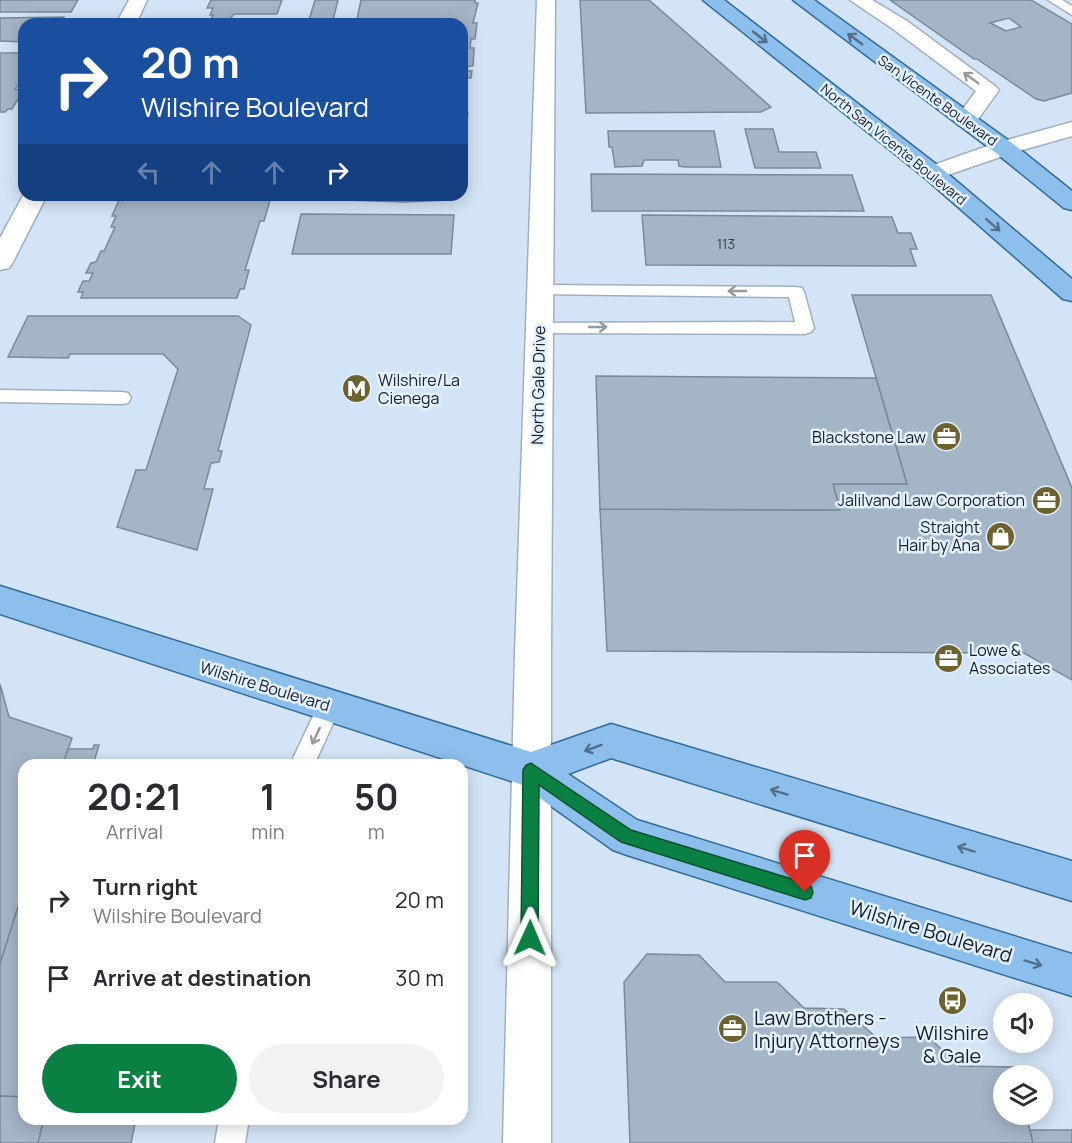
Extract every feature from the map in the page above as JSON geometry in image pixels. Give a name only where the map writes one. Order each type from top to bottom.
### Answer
[{"type":"main road","name":"North San Vicente Boulevard","points":[[712,0],[933,173],[1072,293]]},
{"type":"main road","name":"San Vicente Boulevard","points":[[802,0],[1004,148],[1071,202]]},
{"type":"main road","name":"Wilshire Boulevard","points":[[0,600],[531,770],[627,836],[1072,975]]},
{"type":"main road","points":[[531,770],[611,741],[1072,881]]},
{"type":"street","points":[[129,18],[138,0]]},
{"type":"street","name":"North Gale Drive","points":[[527,1143],[531,770],[546,0]]},
{"type":"street","points":[[859,0],[900,25],[988,90],[966,120]]},
{"type":"street","points":[[933,173],[1004,148],[1072,129]]},
{"type":"street","points":[[0,262],[32,201]]},
{"type":"lane","points":[[1054,0],[1072,10]]},
{"type":"lane","points":[[540,290],[796,292],[805,328],[540,327]]},
{"type":"lane","points":[[0,396],[122,398]]},
{"type":"lane","points":[[305,759],[329,706]]},
{"type":"lane","points":[[230,1143],[233,1125]]},
{"type":"building","points":[[0,0],[78,0],[71,12],[0,12]]},
{"type":"building","points":[[211,0],[282,0],[277,14],[234,14],[231,18],[212,18],[213,15],[210,15],[213,8],[207,8]]},
{"type":"building","points":[[315,0],[338,0],[334,18],[310,18]]},
{"type":"building","points":[[361,0],[475,0],[475,3],[478,3],[473,23],[477,23],[475,39],[471,39],[470,48],[474,48],[473,66],[468,66],[468,18],[357,18]]},
{"type":"building","points":[[580,0],[649,0],[771,107],[761,112],[586,113]]},
{"type":"building","points":[[890,0],[1031,0],[1072,24],[1072,93],[1044,101],[1036,99]],"holes":[[[1009,18],[1021,27],[1006,31],[990,23]]]},
{"type":"building","points":[[64,17],[18,18],[18,42],[0,41],[0,18]]},
{"type":"building","points":[[0,53],[18,53],[18,85],[15,89],[18,90],[18,99],[12,109],[0,112]]},
{"type":"building","points":[[468,71],[472,71],[471,78],[468,78]]},
{"type":"building","points":[[745,129],[773,129],[779,152],[816,152],[821,168],[755,168]]},
{"type":"building","points":[[608,131],[714,131],[721,167],[684,167],[679,166],[678,160],[644,160],[642,166],[615,167],[612,147],[609,147]]},
{"type":"building","points":[[591,174],[852,175],[864,211],[592,211]]},
{"type":"building","points":[[119,201],[270,201],[264,221],[260,221],[245,270],[249,270],[244,289],[240,289],[237,298],[81,298],[83,292],[78,292],[83,281],[89,281],[93,273],[86,273],[91,263],[96,262],[101,251],[104,251],[115,227],[111,227],[116,216],[112,216]]},
{"type":"building","points":[[374,201],[427,201],[404,202]]},
{"type":"building","points":[[301,214],[454,215],[451,254],[292,254]]},
{"type":"building","points":[[642,215],[892,217],[898,233],[911,233],[917,249],[910,249],[916,266],[646,265]]},
{"type":"building","points":[[852,295],[991,295],[1072,488],[1072,680],[1024,653],[607,651],[600,509],[840,510],[833,484],[907,484]]},
{"type":"building","points":[[28,316],[238,316],[251,325],[218,451],[222,451],[219,462],[211,463],[204,489],[213,489],[197,550],[117,527],[136,470],[146,470],[178,369],[163,354],[70,354],[68,358],[8,357]]},
{"type":"building","points":[[596,376],[876,378],[907,484],[833,484],[840,510],[600,509]]},
{"type":"building","points":[[0,684],[9,717],[72,738],[65,759],[18,759],[18,907],[0,964]]},
{"type":"building","points":[[94,745],[99,745],[95,759],[65,759],[68,749],[93,749]]},
{"type":"building","points":[[18,907],[18,1097],[0,1096],[0,964]]},
{"type":"building","points":[[647,954],[699,955],[725,982],[777,982],[804,1008],[844,1009],[877,1038],[928,1037],[960,1066],[993,1067],[993,1125],[1029,1125],[1033,1143],[630,1143],[624,982]]},
{"type":"building","points":[[0,1096],[18,1097],[18,1125],[42,1125],[38,1143],[0,1143]]},
{"type":"building","points":[[42,1125],[135,1125],[131,1143],[38,1143]]},
{"type":"building","points":[[1030,1130],[1072,1130],[1072,1143],[1033,1143]]},
{"type":"place","name":"Wilshire/La Cienega","points":[[357,389]]},
{"type":"place","name":"Blackstone Law","points":[[947,437]]},
{"type":"place","name":"Jalilvand Law Corporation","points":[[1046,500]]},
{"type":"place","name":"Straight Hair by Ana","points":[[1001,536]]},
{"type":"place","name":"Lowe & Associates","points":[[948,659]]},
{"type":"place","name":"Wilshire & Gale","points":[[952,1001]]},
{"type":"place","name":"Law Brothers - Injury Attorneys","points":[[733,1028]]},
{"type":"route","points":[[530,938],[531,770],[627,836],[805,892]]}]
